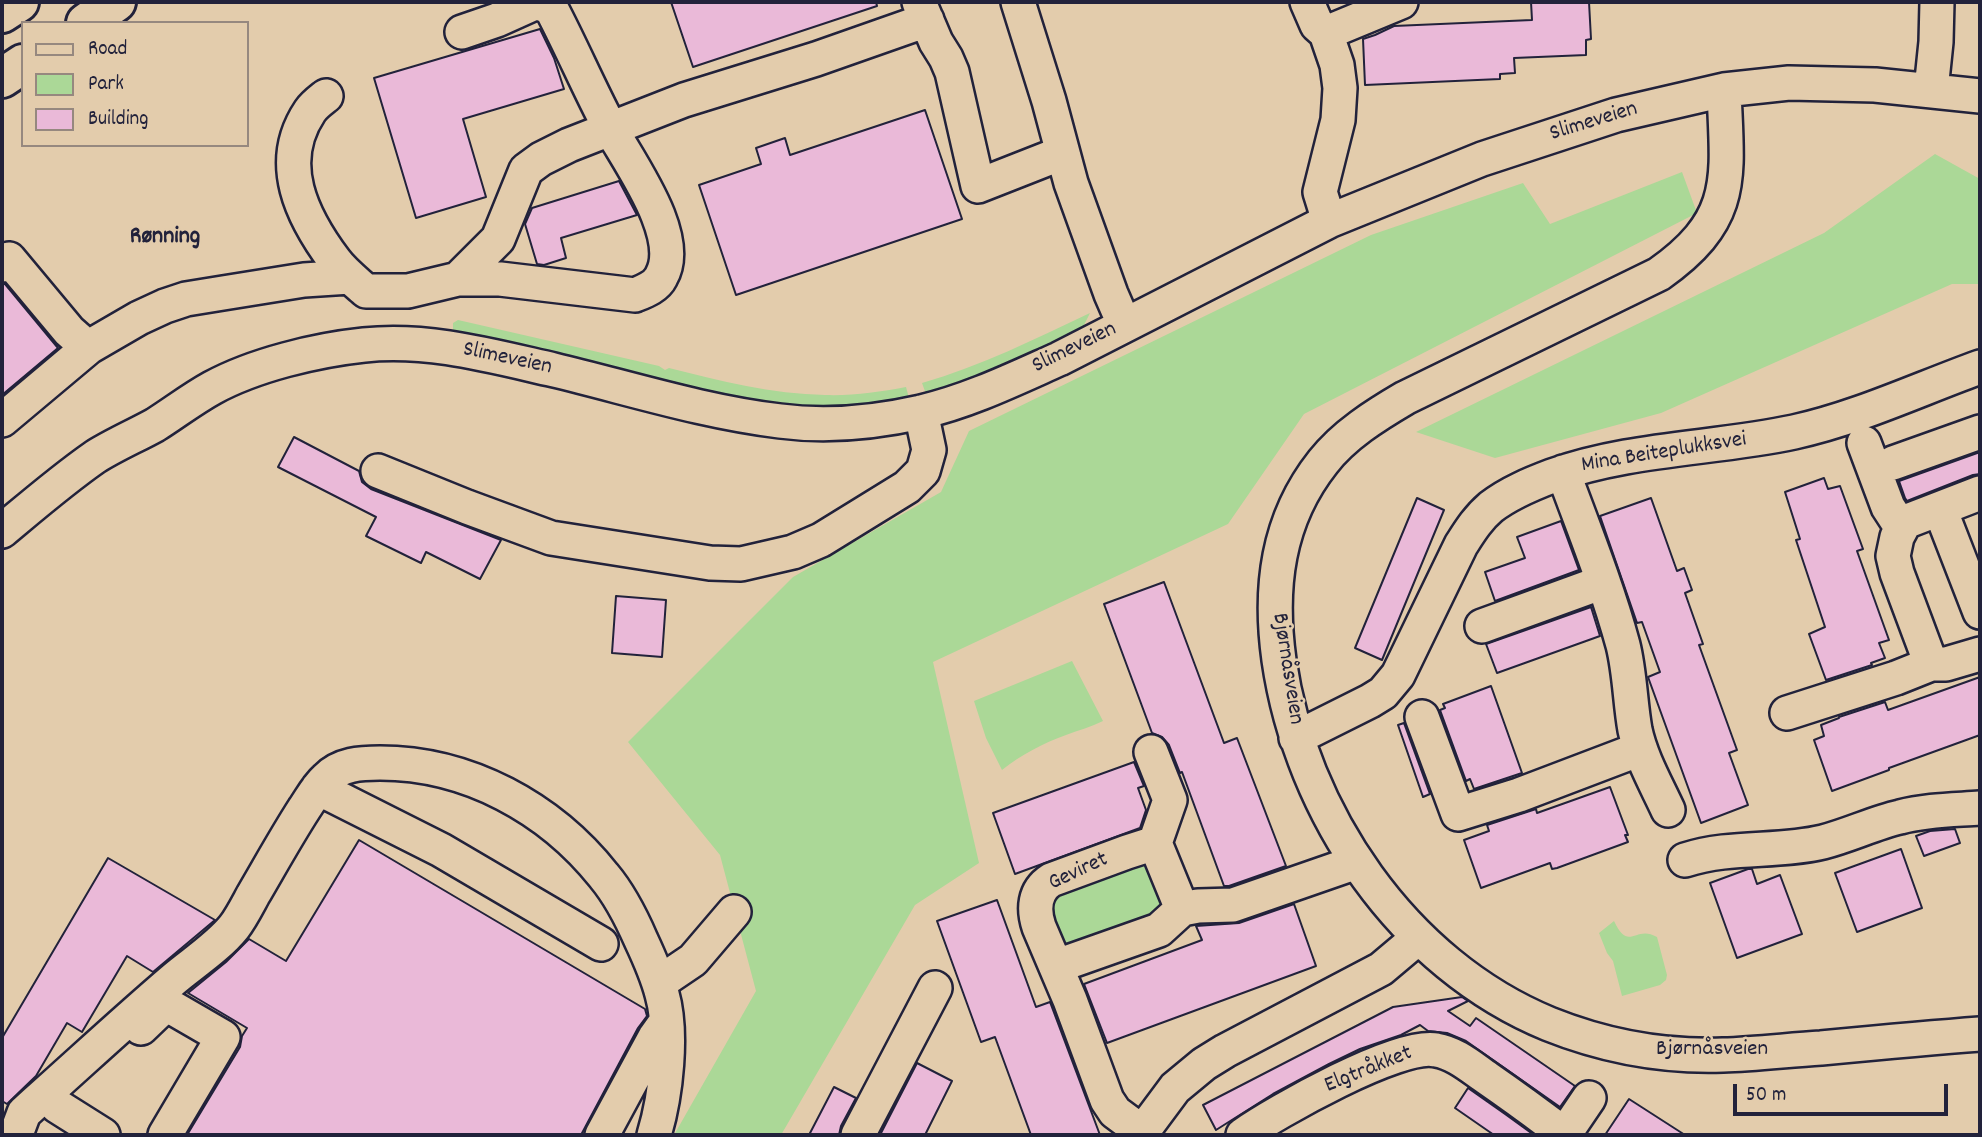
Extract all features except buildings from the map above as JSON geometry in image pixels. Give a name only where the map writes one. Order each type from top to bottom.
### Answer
[{"type":"highway","points":[[2,13],[19,2]]},
{"type":"highway","points":[[89,21],[116,2]]},
{"type":"highway","points":[[2,78],[21,65]]},
{"type":"street","points":[[326,96],[311,110],[299,134],[293,162],[296,188],[302,208],[336,262],[366,291],[408,290],[458,279],[500,279],[635,295],[650,289],[661,278],[666,264],[666,245],[657,212],[636,170],[610,129],[551,8],[537,2],[462,32]]},
{"type":"street","points":[[1018,2],[1053,114],[1062,153],[1124,324]]},
{"type":"street","points":[[1307,2],[1317,25],[1326,33],[1337,65],[1340,88],[1338,120],[1320,192],[1329,221]]},
{"type":"street","points":[[1326,33],[1401,2]]},
{"type":"street","points":[[1931,90],[1939,2]]},
{"type":"street","points":[[458,279],[498,239],[526,170],[541,159],[569,145],[684,100],[816,59],[923,11],[952,72],[978,186],[1062,153]]},
{"type":"street","name":"Slimeveien","points":[[2,531],[96,457],[213,387],[280,362],[365,345],[409,344],[452,348],[493,356],[708,408],[783,422],[852,422],[921,412],[957,401],[1059,359],[1329,221],[1524,144],[1616,115],[1724,90],[1789,83],[1875,85],[1980,96]]},
{"type":"street","name":"Bjørnåsveien","points":[[1724,90],[1726,161],[1723,193],[1713,221],[1690,251],[1659,274],[1405,398],[1339,445],[1312,477],[1290,521],[1277,570],[1276,634],[1287,708],[1296,738],[1321,798],[1357,862],[1388,903],[1419,937],[1469,978],[1526,1014],[1595,1040],[1639,1050],[1720,1056],[1980,1034]]},
{"type":"street","points":[[2,265],[9,259],[69,331],[89,347]]},
{"type":"street","points":[[2,420],[89,347],[139,318],[186,299],[304,280],[350,276]]},
{"type":"street","points":[[408,290],[409,344]]},
{"type":"street","name":"Mina Beiteplukksvei","points":[[1296,738],[1383,693],[1398,675],[1461,545],[1480,517],[1507,496],[1563,472],[1590,464],[1633,455],[1796,432],[1851,415],[1980,367]]},
{"type":"street","points":[[378,471],[551,538],[710,564],[741,564],[793,552],[821,540],[907,487],[923,471],[929,450],[921,412]]},
{"type":"street","name":"Slimeveien","points":[[2,555],[110,470],[155,424]]},
{"type":"street","points":[[1893,463],[1980,432]]},
{"type":"street","points":[[1864,443],[1888,507],[1901,527]]},
{"type":"street","points":[[1563,472],[1624,649],[1640,749],[1668,810]]},
{"type":"street","points":[[1931,664],[1893,556],[1901,527],[1905,522],[1980,493]]},
{"type":"street","points":[[1940,509],[1980,612]]},
{"type":"street","points":[[1482,626],[1603,582]]},
{"type":"street","points":[[1787,713],[1931,664],[1946,664],[1980,654]]},
{"type":"street","points":[[1422,717],[1458,814],[1640,749]]},
{"type":"street","points":[[1152,752],[1170,800],[1155,843],[1182,909]]},
{"type":"street","points":[[30,1118],[173,980],[234,927],[297,820],[318,788],[332,773],[365,763],[399,763],[429,767],[475,780],[503,793],[532,809],[562,832],[606,877],[630,915],[663,996],[666,1068],[663,1098],[654,1135]]},
{"type":"street","points":[[318,788],[440,850],[601,944]]},
{"type":"street","points":[[1685,860],[1723,851],[1823,842],[1900,817],[1940,810],[1980,808]]},
{"type":"street","name":"Geviret","points":[[1141,1134],[1115,1112],[1107,1100],[1057,966],[1035,916],[1036,898],[1044,885],[1090,865],[1155,843]]},
{"type":"street","points":[[1057,966],[1159,930],[1182,909],[1233,905],[1357,862]]},
{"type":"street","points":[[659,983],[693,960],[734,912]]},
{"type":"street","points":[[1141,1134],[1168,1095],[1204,1064],[1381,969],[1419,937]]},
{"type":"street","points":[[858,1135],[935,988]]},
{"type":"street","points":[[30,1118],[166,1004],[223,1037],[165,1135]]},
{"type":"street","points":[[602,1135],[666,1021]]},
{"type":"street","name":"Elgtråkket","points":[[1243,1135],[1295,1103],[1376,1064],[1418,1049],[1436,1049],[1458,1058],[1564,1135],[1590,1098]]},
{"type":"street","points":[[30,1118],[103,1135]]},
{"type":"green space","points":[[1935,154],[1980,179],[1980,284],[1952,284],[1661,413],[1495,458],[1416,432],[1824,233]]},
{"type":"green space","points":[[1682,172],[1697,213],[1304,414],[1228,524],[933,662],[979,863],[915,905],[781,1135],[674,1135],[756,991],[720,855],[628,742],[793,577],[941,492],[969,431],[1371,235],[1523,183],[1550,224]]},
{"type":"green space","points":[[1090,313],[1083,327],[1008,365],[926,394],[922,383],[987,360]]},
{"type":"green space","points":[[458,320],[659,366],[665,370],[669,368],[766,389],[835,395],[906,387],[909,398],[836,406],[792,405],[748,399],[453,333],[453,323]]},
{"type":"green space","points":[[1072,661],[1103,721],[1057,738],[1002,770],[986,738],[974,701]]},
{"type":"green space","points":[[1143,863],[1153,872],[1161,897],[1159,911],[1152,922],[1072,947],[1058,939],[1048,899]]},
{"type":"green space","points":[[1614,921],[1619,930],[1628,937],[1649,934],[1657,937],[1667,975],[1660,985],[1622,996],[1613,961],[1599,933]]},
{"type":"district","name":"Rønning","points":[[165,239]]}]
